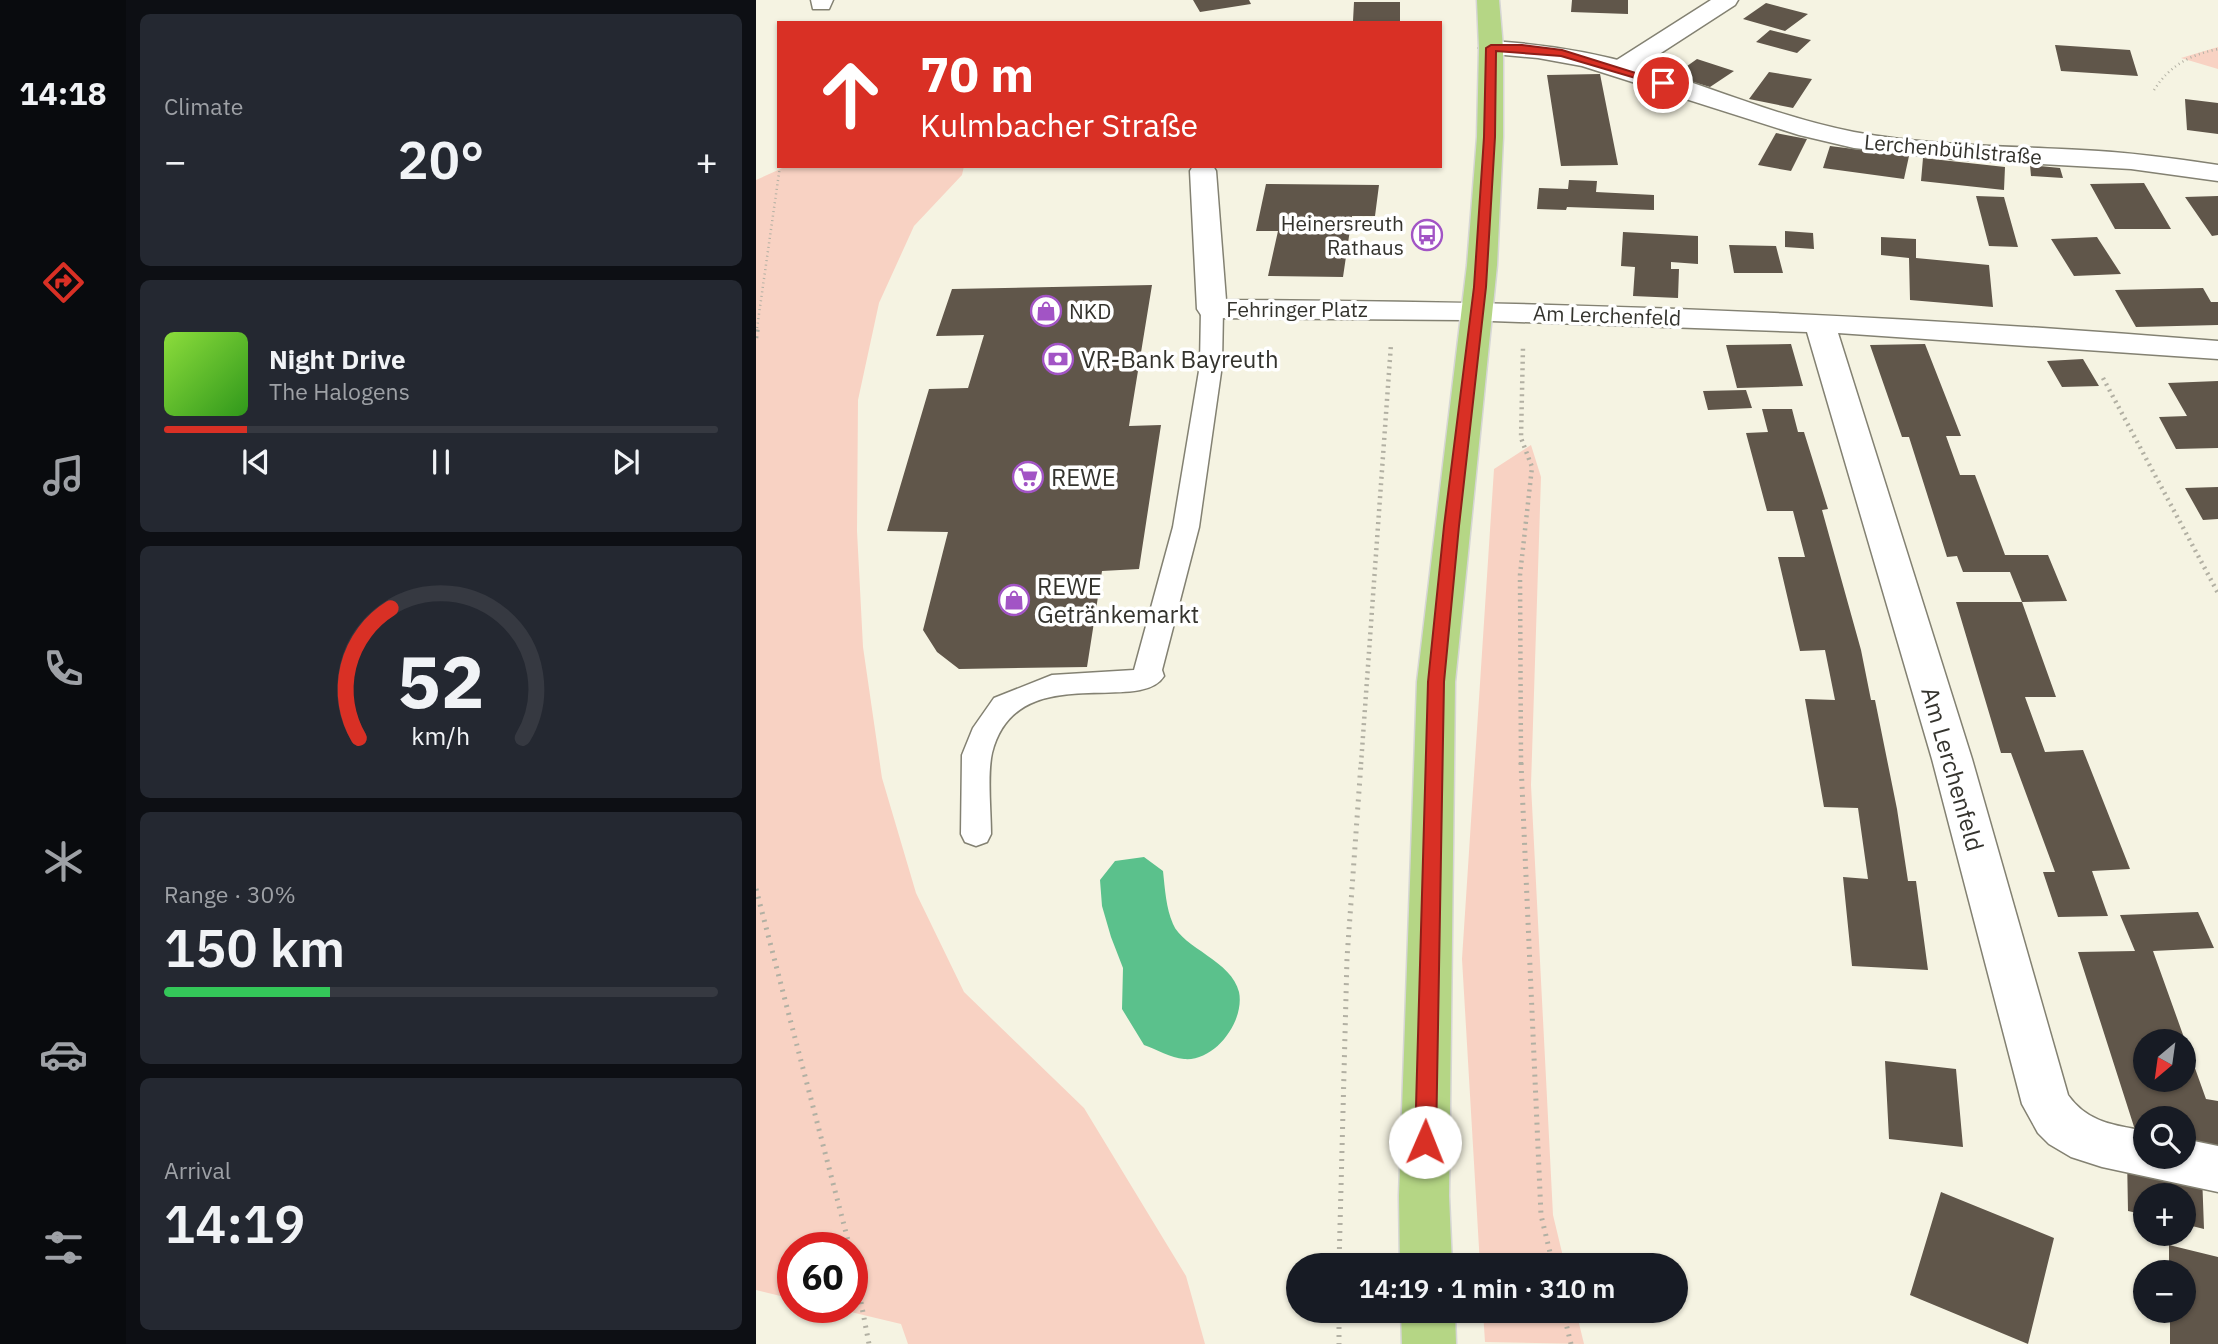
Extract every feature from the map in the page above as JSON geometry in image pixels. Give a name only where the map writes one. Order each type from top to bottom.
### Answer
[{"type":"main road","points":[[1426,1253],[1424,1196],[1436,682],[1451,526],[1478,309],[1490,137],[1491,48],[1488,0]]},
{"type":"main road","points":[[1428,1323],[1429,1344]]},
{"type":"street","points":[[1621,68],[1727,0]]},
{"type":"street","name":"Lerchenbühlstraße","points":[[1491,48],[1542,49],[1621,68],[1794,126],[1854,140],[1957,152],[2117,160],[2218,173]]},
{"type":"street","name":"Fehringer Platz","points":[[1203,169],[1213,309],[1478,309]]},
{"type":"street","name":"Am Lerchenfeld","points":[[1478,309],[1820,323],[2218,350]]},
{"type":"street","name":"Am Lerchenfeld","points":[[1820,323],[1952,759],[2046,1104],[2057,1123],[2070,1134],[2090,1142],[2133,1151]]},
{"type":"street","points":[[2196,1164],[2218,1169]]},
{"type":"lane","points":[[976,834],[977,755],[987,727],[1004,705],[1052,685],[1141,680],[1150,676],[1148,670],[1186,527],[1211,365],[1213,309]]},
{"type":"path","points":[[2154,90],[2173,65],[2190,56],[2218,49]]},
{"type":"path","points":[[756,338],[780,168]]},
{"type":"path","points":[[1339,1253],[1347,958],[1394,309]]},
{"type":"path","points":[[1524,312],[1521,438],[1532,467],[1520,575],[1521,785],[1541,1215],[1550,1253]]},
{"type":"path","points":[[2082,339],[2218,593]]},
{"type":"path","points":[[756,890],[846,1232]]},
{"type":"path","points":[[865,1323],[869,1344]]},
{"type":"path","points":[[1339,1323],[1339,1344]]},
{"type":"path","points":[[1566,1323],[1571,1344]]},
{"type":"shaded area","points":[[2218,47],[2218,69],[2181,58]]},
{"type":"shaded area","points":[[783,168],[964,168],[962,175],[914,226],[879,303],[858,400],[857,531],[863,647],[882,778],[916,893],[964,992],[1084,1108],[1186,1276],[1205,1344],[908,1344],[901,1324],[868,1316],[868,1232],[777,1232],[777,1295],[756,1290],[756,180]]},
{"type":"shaded area","points":[[1531,445],[1541,477],[1531,785],[1553,1215],[1562,1253],[1479,1253],[1462,959],[1494,469]]},
{"type":"shaded area","points":[[1144,857],[1163,871],[1169,912],[1178,933],[1218,963],[1235,981],[1239,992],[1240,1003],[1232,1027],[1217,1047],[1196,1058],[1179,1058],[1144,1045],[1122,1009],[1123,968],[1102,906],[1100,880],[1115,861]]},
{"type":"shaded area","points":[[1484,1323],[1579,1323],[1584,1344],[1485,1342]]},
{"type":"building","points":[[1193,0],[1249,0],[1251,4],[1200,12]]},
{"type":"building","points":[[1572,0],[1628,0],[1628,14],[1571,12]]},
{"type":"building","points":[[1354,2],[1400,2],[1400,21],[1353,21]]},
{"type":"building","points":[[1766,3],[1808,14],[1785,31],[1743,19]]},
{"type":"building","points":[[1770,30],[1811,40],[1797,53],[1756,42]]},
{"type":"building","points":[[2055,45],[2130,50],[2138,76],[2061,71]]},
{"type":"building","points":[[1697,59],[1734,71],[1710,87],[1673,76]]},
{"type":"building","points":[[1769,72],[1812,79],[1793,108],[1749,99]]},
{"type":"building","points":[[1600,74],[1618,165],[1561,166],[1547,75]]},
{"type":"building","points":[[2185,99],[2218,103],[2218,134],[2187,130]]},
{"type":"building","points":[[1776,133],[1807,139],[1791,171],[1758,165]]},
{"type":"building","points":[[1830,146],[1909,156],[1904,179],[1823,168]]},
{"type":"building","points":[[1923,158],[2005,167],[2004,190],[1921,181]]},
{"type":"building","points":[[2030,165],[2060,168],[2063,178],[2031,176]]},
{"type":"building","points":[[1569,180],[1597,181],[1596,192],[1654,195],[1654,210],[1567,207],[1566,210],[1537,209],[1539,188],[1568,189]]},
{"type":"building","points":[[2144,183],[2171,229],[2115,229],[2090,184]]},
{"type":"building","points":[[1266,184],[1379,185],[1375,216],[1352,216],[1343,277],[1268,276],[1278,231],[1256,231]]},
{"type":"building","points":[[1976,196],[2004,197],[2018,247],[1989,246]]},
{"type":"building","points":[[2218,196],[2218,235],[2212,236],[2185,197]]},
{"type":"building","points":[[1785,231],[1813,233],[1814,249],[1785,247]]},
{"type":"building","points":[[1623,232],[1698,236],[1698,264],[1671,262],[1671,269],[1679,269],[1678,298],[1633,296],[1635,267],[1621,266]]},
{"type":"building","points":[[1881,237],[1916,239],[1916,258],[1989,265],[1993,307],[1910,300],[1909,258],[1881,255]]},
{"type":"building","points":[[2097,237],[2121,274],[2074,276],[2051,239]]},
{"type":"building","points":[[1729,245],[1776,246],[1783,273],[1734,273]]},
{"type":"building","points":[[1152,285],[1129,426],[1161,425],[1139,569],[1102,571],[1087,667],[959,669],[937,652],[923,630],[948,532],[887,531],[929,389],[968,388],[984,335],[936,336],[952,289]]},
{"type":"building","points":[[2203,288],[2211,302],[2218,302],[2218,325],[2136,327],[2115,290]]},
{"type":"building","points":[[1791,344],[1803,386],[1737,388],[1726,345]]},
{"type":"building","points":[[1925,344],[1961,436],[1946,436],[1960,475],[1975,475],[2005,555],[2048,555],[2067,601],[2022,602],[2010,572],[1963,572],[1957,556],[1947,557],[1909,437],[1902,437],[1870,345]]},
{"type":"building","points":[[2083,359],[2099,386],[2062,387],[2047,361]]},
{"type":"building","points":[[2218,381],[2218,448],[2176,449],[2159,417],[2187,416],[2168,383]]},
{"type":"building","points":[[1746,390],[1752,408],[1708,410],[1703,391]]},
{"type":"building","points":[[1762,409],[1792,409],[1798,432],[1804,432],[1828,509],[1822,510],[1861,650],[1871,700],[1875,700],[1908,881],[1916,881],[1928,970],[1852,966],[1843,877],[1868,879],[1858,808],[1824,807],[1805,699],[1835,700],[1825,650],[1800,651],[1778,557],[1805,557],[1793,511],[1767,511],[1746,433],[1768,432]]},
{"type":"building","points":[[2218,487],[2218,519],[2203,520],[2185,488]]},
{"type":"building","points":[[1956,602],[2022,602],[2056,697],[2025,697],[2045,752],[2083,750],[2130,869],[2092,871],[2108,916],[2058,917],[2043,872],[2055,872],[2011,753],[2001,753]]},
{"type":"building","points":[[2198,912],[2214,948],[2153,951],[2181,1029],[2133,1029],[2133,1092],[2196,1092],[2196,1071],[2206,1099],[2218,1101],[2218,1150],[2196,1145],[2196,1106],[2133,1106],[2133,1124],[2078,952],[2135,951],[2120,915]]},
{"type":"building","points":[[1885,1061],[1956,1069],[1963,1147],[1889,1139]]},
{"type":"building","points":[[2127,1156],[2133,1157],[2133,1169],[2181,1169],[2202,1174],[2204,1229],[2196,1227],[2196,1183],[2133,1183],[2133,1212],[2128,1211]]},
{"type":"building","points":[[1941,1192],[2054,1238],[2028,1344],[1910,1295]]},
{"type":"building","points":[[2169,1246],[2218,1257],[2218,1344],[2170,1344],[2170,1323],[2196,1323],[2196,1260],[2169,1260]]},
{"type":"place","name":"Heinersreuth Rathaus","points":[[1427,235]]},
{"type":"place","name":"NKD","points":[[1046,311]]},
{"type":"place","name":"VR-Bank Bayreuth","points":[[1058,359]]},
{"type":"place","name":"REWE","points":[[1028,477]]},
{"type":"place","name":"REWE Getränkemarkt","points":[[1014,600]]},
{"type":"route","points":[[1425,1142],[1436,682],[1451,526],[1482,265],[1490,137],[1491,48],[1542,49],[1562,53],[1621,68],[1663,83]]}]
